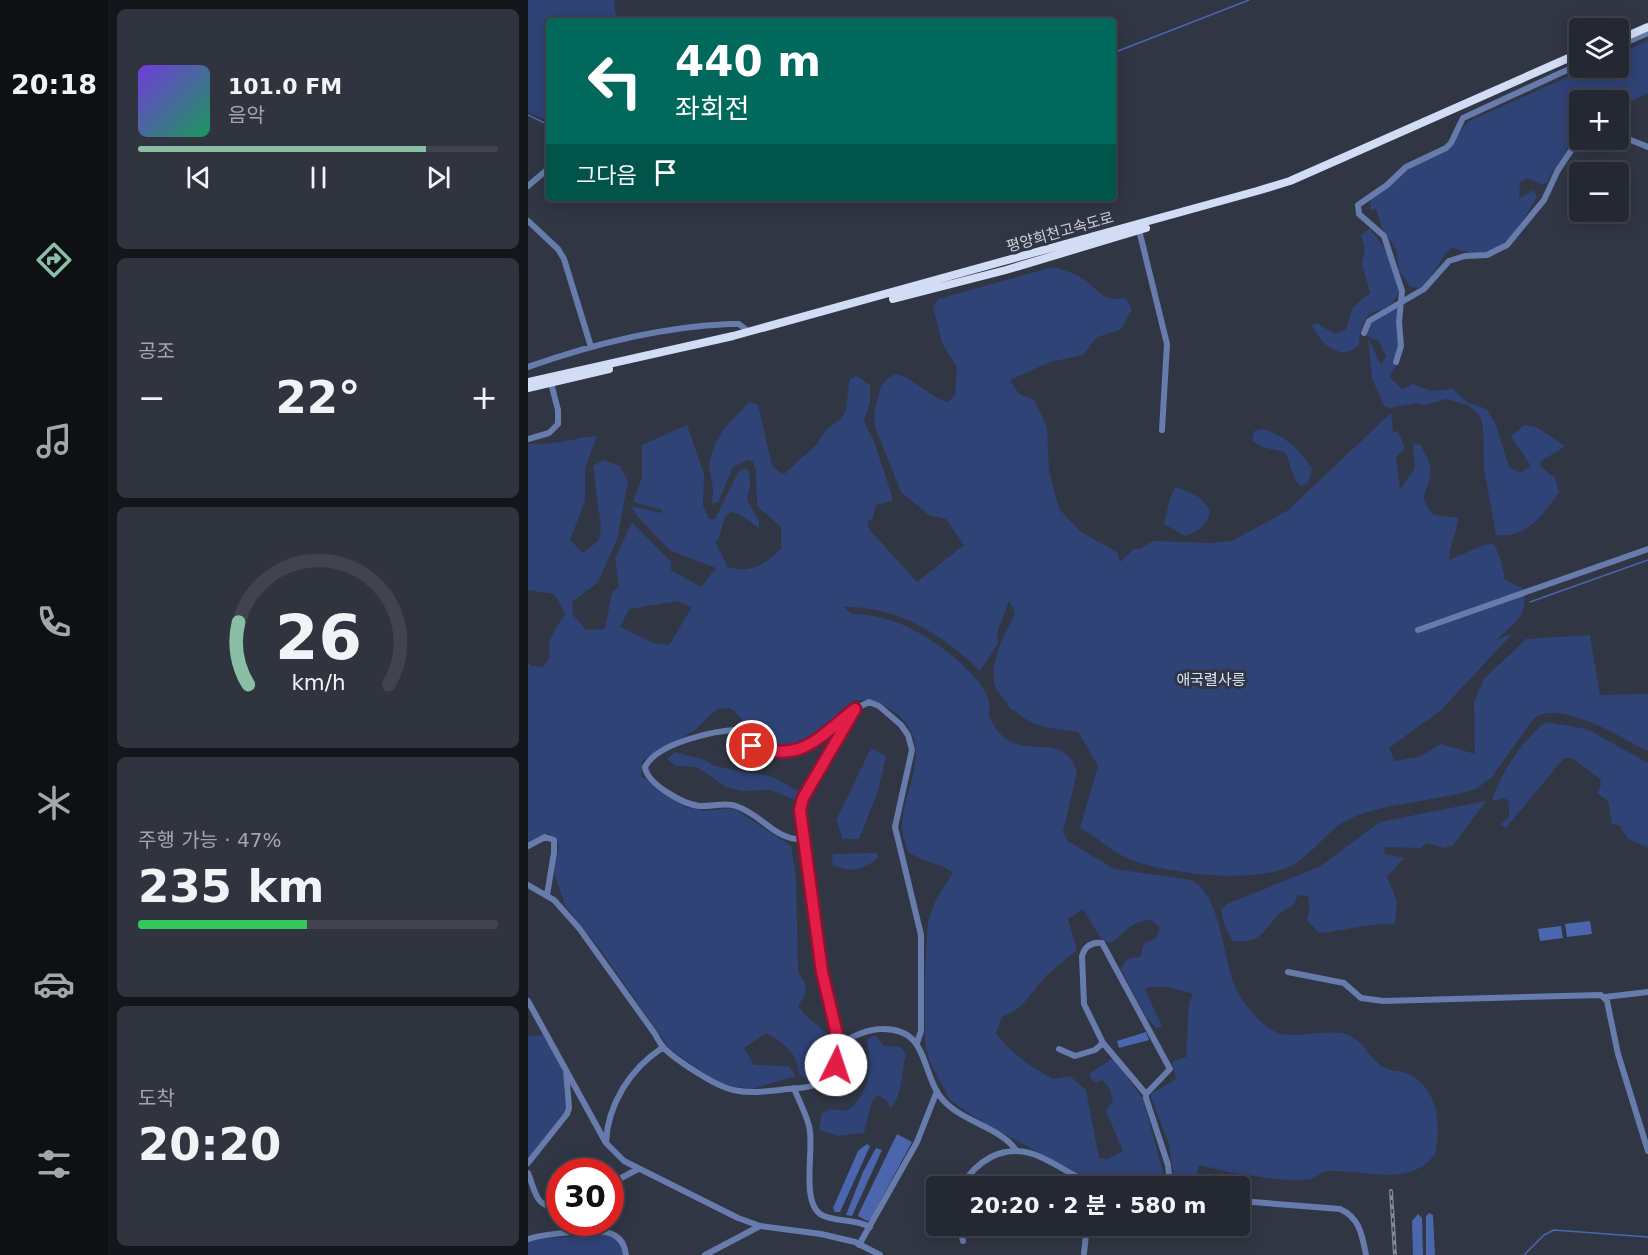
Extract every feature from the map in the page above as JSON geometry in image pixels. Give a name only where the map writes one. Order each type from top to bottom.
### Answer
[{"type":"highway","points":[[1629,31],[1648,24]]},
{"type":"highway","points":[[1629,34],[1648,24]]},
{"type":"highway","name":"평양희천고속도로","points":[[528,382],[749,332],[1279,184],[1569,58]]},
{"type":"highway","name":"평양희천고속도로","points":[[528,388],[692,350],[994,273],[1304,180],[1569,63]]},
{"type":"street","points":[[1629,41],[1648,33]]},
{"type":"street","points":[[1396,362],[1401,350],[1399,322],[1403,303],[1402,291],[1391,251],[1381,231],[1359,214],[1357,210],[1360,202],[1383,189],[1406,167],[1446,148],[1451,143],[1458,124],[1470,113],[1569,69]]},
{"type":"street","points":[[1629,139],[1648,147]]},
{"type":"street","points":[[1364,333],[1369,321],[1424,289],[1449,261],[1465,256],[1486,255],[1507,245],[1544,200],[1573,150]]},
{"type":"street","points":[[528,186],[546,171]]},
{"type":"street","points":[[528,221],[558,249],[564,259],[591,347]]},
{"type":"street","points":[[1139,230],[1167,344],[1162,430]]},
{"type":"street","points":[[528,367],[637,334],[694,326],[739,324],[749,332]]},
{"type":"street","points":[[528,439],[549,433],[558,424],[558,410],[551,383]]},
{"type":"street","points":[[1418,630],[1648,549]]},
{"type":"street","points":[[804,840],[780,836],[734,805],[700,806],[686,802],[653,781],[645,767],[654,756],[670,747],[696,737],[728,730],[740,730],[752,746],[766,752],[790,753],[813,744],[855,709],[869,702],[879,706],[902,725],[908,735],[912,750],[895,827],[921,935],[921,1031],[917,1042]]},
{"type":"street","points":[[528,885],[547,895],[592,945],[662,1048],[717,1086],[729,1091],[750,1094],[814,1085],[826,1077],[836,1065],[840,1047],[822,972],[801,805],[855,709]]},
{"type":"street","points":[[528,846],[545,837],[554,840],[547,895]]},
{"type":"street","points":[[1146,1094],[1170,1069],[1121,975],[1102,943],[1096,942],[1084,949],[1082,956],[1084,1004],[1103,1043],[1146,1094],[1168,1165],[1169,1176]]},
{"type":"street","points":[[1287,972],[1344,982],[1361,998],[1383,1001],[1587,994],[1605,997],[1648,992]]},
{"type":"street","points":[[1605,997],[1626,1082],[1648,1151]]},
{"type":"street","points":[[528,1001],[606,1143],[616,1155],[638,1169],[760,1226],[821,1234],[860,1245],[880,1255]]},
{"type":"street","points":[[840,1047],[862,1034],[884,1029],[908,1035],[917,1042],[938,1091],[946,1103],[970,1121],[1011,1143],[1016,1150]]},
{"type":"street","points":[[1059,1049],[1075,1056],[1095,1050],[1103,1043]]},
{"type":"street","points":[[606,1143],[614,1107],[630,1077],[643,1061],[662,1048]]},
{"type":"street","points":[[528,1163],[567,1114],[569,1108],[566,1067]]},
{"type":"street","points":[[794,1089],[811,1134],[811,1195],[814,1207],[825,1216],[863,1222],[870,1227]]},
{"type":"street","points":[[860,1245],[917,1142],[938,1091]]},
{"type":"street","points":[[969,1176],[975,1167],[983,1161],[1016,1150],[1044,1157],[1077,1176]]},
{"type":"street","points":[[624,1176],[638,1169]]},
{"type":"street","points":[[528,1173],[540,1203],[546,1206]]},
{"type":"street","points":[[1250,1202],[1340,1209],[1349,1213],[1358,1222],[1366,1255]]},
{"type":"street","points":[[705,1255],[760,1226]]},
{"type":"street","points":[[528,1239],[552,1234],[609,1233],[621,1241],[626,1255]]},
{"type":"street","points":[[962,1236],[963,1240]]},
{"type":"street","points":[[1084,1253],[1086,1236]]},
{"type":"green space","points":[[528,0],[614,0],[615,12],[619,18],[546,18],[546,120],[528,112]]},
{"type":"green space","points":[[1648,40],[1648,93],[1629,102],[1629,90],[1569,90],[1569,146],[1546,183],[1542,185],[1528,178],[1520,183],[1519,198],[1534,190],[1537,197],[1512,234],[1504,243],[1485,254],[1474,254],[1451,248],[1425,284],[1420,288],[1411,287],[1399,271],[1396,249],[1382,228],[1376,209],[1370,210],[1371,197],[1408,168],[1440,154],[1469,121],[1569,76],[1629,78],[1629,49]]},
{"type":"green space","points":[[1370,229],[1390,255],[1399,291],[1393,301],[1369,315],[1365,320],[1359,345],[1345,352],[1338,351],[1320,339],[1312,326],[1317,323],[1335,334],[1346,329],[1353,307],[1370,293],[1362,264],[1365,250],[1361,235]]},
{"type":"green space","name":"애국렬사릉","points":[[1053,267],[1080,277],[1104,296],[1117,299],[1126,298],[1132,310],[1120,330],[1097,337],[1083,355],[1050,362],[1010,380],[1019,394],[1034,400],[1047,427],[1049,471],[1059,509],[1081,532],[1117,552],[1120,562],[1134,549],[1140,549],[1153,541],[1212,543],[1232,541],[1287,511],[1391,413],[1393,432],[1398,431],[1405,448],[1396,457],[1400,489],[1415,468],[1413,445],[1420,444],[1430,467],[1430,476],[1424,496],[1426,504],[1434,515],[1458,518],[1449,560],[1484,545],[1494,544],[1501,560],[1505,580],[1522,588],[1524,597],[1519,618],[1496,640],[1512,634],[1441,710],[1389,748],[1395,761],[1419,757],[1441,744],[1475,754],[1474,702],[1484,679],[1526,639],[1590,635],[1600,695],[1648,694],[1648,751],[1591,722],[1560,713],[1546,713],[1534,718],[1492,777],[1476,789],[1380,809],[1351,818],[1299,861],[1275,871],[1235,876],[1191,873],[1134,861],[1119,854],[1080,828],[1098,766],[1078,732],[1030,722],[1010,709],[995,686],[993,677],[996,658],[1015,613],[1009,601],[997,633],[998,644],[980,671],[935,635],[901,617],[864,608],[844,607],[851,614],[874,616],[908,627],[950,654],[975,677],[984,689],[989,701],[990,718],[996,729],[1008,740],[1017,744],[1047,747],[1064,752],[1077,772],[1063,832],[1068,841],[1114,869],[1191,880],[1201,887],[1215,912],[1235,987],[1250,1010],[1265,1025],[1286,1035],[1332,1032],[1348,1035],[1359,1042],[1383,1067],[1405,1073],[1425,1086],[1435,1107],[1438,1130],[1435,1154],[1424,1165],[1399,1174],[1327,1171],[1313,1178],[1287,1180],[1198,1165],[1197,1176],[1174,1176],[1169,1144],[1150,1095],[1176,1079],[1172,1061],[1186,1057],[1189,1003],[1193,994],[1168,987],[1148,987],[1145,990],[1162,1026],[1156,1028],[1146,1017],[1121,969],[1128,960],[1140,957],[1144,944],[1156,938],[1160,928],[1151,920],[1138,922],[1111,943],[1102,940],[1083,909],[1068,919],[1077,950],[1047,975],[1018,1008],[1002,1017],[996,1033],[1014,1053],[1037,1070],[1053,1079],[1070,1076],[1086,1090],[1099,1158],[1108,1159],[1123,1151],[1106,1111],[1113,1100],[1109,1087],[1102,1080],[1094,1083],[1089,1074],[1113,1058],[1143,1099],[1164,1176],[1083,1176],[982,1122],[950,1100],[929,1060],[925,1040],[925,973],[928,921],[936,899],[953,873],[908,852],[902,825],[914,768],[915,740],[899,716],[888,707],[878,703],[854,700],[825,727],[799,741],[785,745],[773,745],[761,741],[730,708],[717,709],[695,730],[642,761],[641,776],[685,807],[706,811],[733,808],[791,846],[796,879],[798,971],[806,985],[805,995],[798,1006],[824,1030],[833,1043],[832,1062],[823,1076],[817,1079],[808,1082],[799,1074],[798,1066],[789,1049],[766,1033],[744,1048],[754,1065],[789,1066],[796,1076],[752,1089],[715,1081],[670,1049],[600,949],[565,905],[554,872],[559,844],[548,833],[528,844],[528,662],[531,666],[542,667],[550,658],[549,640],[565,614],[554,594],[528,590],[528,444],[545,444],[597,436],[585,468],[585,501],[570,540],[583,553],[599,540],[601,527],[593,466],[604,460],[620,466],[628,481],[617,540],[598,582],[572,602],[573,615],[586,630],[605,629],[612,592],[619,587],[615,558],[632,522],[671,562],[671,570],[701,587],[716,568],[669,550],[638,517],[631,506],[661,513],[662,510],[633,502],[642,477],[642,445],[687,425],[704,474],[703,506],[709,519],[715,519],[739,471],[747,468],[750,480],[747,500],[759,521],[759,528],[737,513],[731,512],[725,517],[719,539],[715,542],[728,567],[750,569],[757,567],[781,549],[781,527],[757,506],[756,470],[753,462],[748,460],[733,467],[718,502],[712,504],[713,489],[709,464],[714,446],[723,430],[749,402],[758,405],[772,465],[783,475],[816,445],[827,429],[841,419],[846,411],[850,379],[857,376],[870,385],[870,402],[864,421],[875,444],[892,496],[892,501],[876,505],[872,520],[867,521],[869,529],[917,582],[964,545],[946,519],[929,515],[901,492],[875,427],[874,412],[881,387],[888,378],[896,374],[948,402],[955,395],[957,367],[942,343],[933,307],[938,299]],"holes":[[[678,601],[692,607],[669,645],[656,644],[620,627],[629,609]]]},
{"type":"green space","points":[[1400,308],[1399,349],[1393,358],[1396,366],[1389,377],[1402,389],[1413,384],[1431,391],[1453,389],[1468,403],[1487,409],[1496,425],[1509,467],[1520,473],[1531,466],[1511,436],[1524,425],[1536,427],[1565,446],[1540,462],[1541,467],[1555,478],[1559,492],[1540,517],[1525,529],[1507,535],[1496,535],[1484,468],[1483,425],[1479,415],[1468,405],[1446,399],[1424,405],[1417,403],[1389,408],[1384,406],[1372,378],[1368,338],[1381,365],[1386,357],[1379,341],[1367,336],[1367,331],[1378,318],[1389,311]]},
{"type":"green space","points":[[1263,429],[1285,439],[1302,455],[1312,469],[1308,483],[1300,486],[1285,452],[1262,447],[1252,441],[1254,431]]},
{"type":"green space","points":[[1176,487],[1199,497],[1210,510],[1202,527],[1185,536],[1164,524],[1170,498]]},
{"type":"green space","points":[[1546,722],[1587,729],[1648,763],[1648,848],[1627,838],[1620,826],[1612,824],[1608,801],[1597,793],[1601,785],[1600,779],[1572,758],[1564,758],[1506,828],[1500,825],[1509,817],[1509,802],[1504,798],[1492,801],[1496,791],[1521,747]]},
{"type":"green space","points":[[871,748],[886,756],[878,791],[859,839],[843,839],[836,820]]},
{"type":"green space","points":[[675,752],[705,760],[714,766],[773,777],[800,792],[801,799],[797,801],[771,790],[742,791],[726,787],[697,767],[675,766],[667,759]]},
{"type":"green space","points":[[1486,801],[1453,845],[1444,848],[1426,843],[1421,848],[1385,847],[1384,854],[1404,858],[1387,877],[1397,901],[1395,924],[1319,933],[1307,920],[1310,908],[1308,896],[1298,895],[1292,907],[1277,916],[1262,934],[1255,938],[1233,941],[1225,927],[1221,909],[1227,904],[1319,867],[1380,822]]},
{"type":"green space","points":[[876,853],[879,857],[862,868],[851,870],[832,864],[833,854]]},
{"type":"green space","points":[[545,1035],[563,1068],[566,1111],[528,1159],[528,1036]]},
{"type":"green space","points":[[875,1035],[884,1046],[901,1047],[906,1054],[900,1090],[895,1102],[891,1108],[886,1100],[878,1095],[872,1101],[864,1133],[839,1136],[819,1130],[822,1113],[831,1109],[846,1111],[861,1096],[869,1070],[867,1040]]},
{"type":"green space","points":[[604,1236],[616,1240],[621,1246],[623,1255],[528,1255],[528,1241]]},
{"type":"shaded area","points":[[1590,921],[1592,934],[1567,937],[1565,924]]},
{"type":"shaded area","points":[[1561,926],[1563,938],[1540,941],[1538,929]]},
{"type":"shaded area","points":[[1146,1032],[1149,1040],[1119,1048],[1117,1041]]},
{"type":"shaded area","points":[[897,1134],[912,1142],[870,1220],[867,1221],[858,1216],[859,1213]]},
{"type":"shaded area","points":[[867,1144],[870,1146],[840,1212],[835,1212],[833,1208],[858,1151]]},
{"type":"shaded area","points":[[876,1148],[882,1150],[852,1216],[846,1215],[863,1172]]},
{"type":"shaded area","points":[[1429,1213],[1433,1215],[1435,1255],[1426,1255],[1426,1216]]},
{"type":"shaded area","points":[[1418,1214],[1422,1218],[1423,1255],[1413,1255],[1412,1221]]},
{"type":"waterway","points":[[1116,52],[1249,0]]},
{"type":"waterway","points":[[528,115],[546,124]]},
{"type":"waterway","points":[[1530,602],[1648,560]]},
{"type":"waterway","points":[[1524,1255],[1544,1235],[1554,1230],[1648,1237]]},
{"type":"railway","points":[[1391,1191],[1395,1255]]},
{"type":"route","points":[[752,746],[766,752],[790,753],[800,750],[813,744],[855,709],[803,798],[800,810],[822,972],[840,1047],[836,1065]]}]
